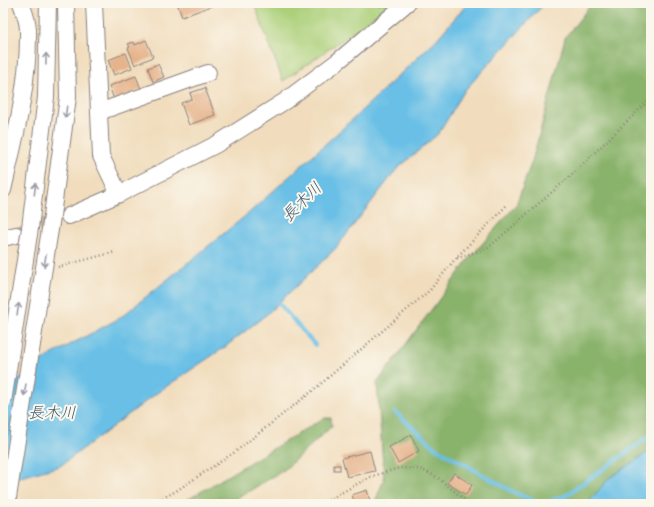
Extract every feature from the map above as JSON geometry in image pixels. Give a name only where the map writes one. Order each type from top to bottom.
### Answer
[{"type":"street","points":[[3,190],[16,134],[25,78],[28,28],[22,3]]},
{"type":"street","points":[[3,402],[30,228],[46,97],[48,3]]},
{"type":"street","points":[[7,504],[52,223],[68,97],[66,3]]},
{"type":"street","points":[[94,3],[101,156],[119,194]]},
{"type":"street","points":[[68,216],[119,194],[217,144],[285,101],[337,62],[407,3]]},
{"type":"street","points":[[99,112],[208,73]]},
{"type":"path","points":[[456,258],[488,248],[575,172],[651,98]]},
{"type":"path","points":[[152,504],[176,491],[235,452],[316,388],[430,290],[456,258],[507,205]]},
{"type":"path","points":[[322,504],[370,477],[399,468],[420,469],[437,477],[470,504]]},
{"type":"green space","points":[[254,3],[391,3],[359,28],[283,81]]},
{"type":"green space","points":[[592,3],[651,3],[651,504],[374,504],[384,479],[377,383],[469,259],[516,205],[533,158],[565,38]]},
{"type":"green space","points":[[324,418],[331,418],[332,426],[284,470],[228,504],[178,504],[192,497]]},
{"type":"water","name":"長木川","points":[[468,3],[545,3],[465,90],[439,133],[396,170],[336,248],[267,314],[225,347],[161,390],[60,466],[3,482],[3,391],[51,355],[120,318],[249,213],[353,119],[436,40]]},
{"type":"water","points":[[651,450],[651,504],[587,504],[608,479]]},
{"type":"building","points":[[177,3],[219,3],[182,17]]},
{"type":"building","points":[[146,40],[153,57],[135,65],[128,48],[130,47],[128,44],[134,42],[135,45]]},
{"type":"building","points":[[126,53],[132,68],[114,75],[108,60]]},
{"type":"building","points":[[158,64],[164,77],[153,82],[148,68]]},
{"type":"building","points":[[136,76],[141,89],[115,102],[109,86]]},
{"type":"building","points":[[205,88],[215,115],[189,125],[181,103],[192,99],[190,93]]},
{"type":"building","points":[[411,435],[419,451],[398,463],[389,447]]},
{"type":"building","points":[[370,451],[375,471],[347,477],[342,458]]},
{"type":"building","points":[[334,465],[340,465],[340,470],[334,470]]},
{"type":"building","points":[[454,473],[472,485],[466,495],[447,483]]},
{"type":"building","points":[[367,490],[370,501],[355,504],[352,495]]},
{"type":"waterway","points":[[276,300],[315,345]]},
{"type":"waterway","points":[[395,412],[436,448],[515,493],[542,504],[565,496],[651,435]]},
{"type":"tunnel","points":[[17,234],[69,216]]}]
